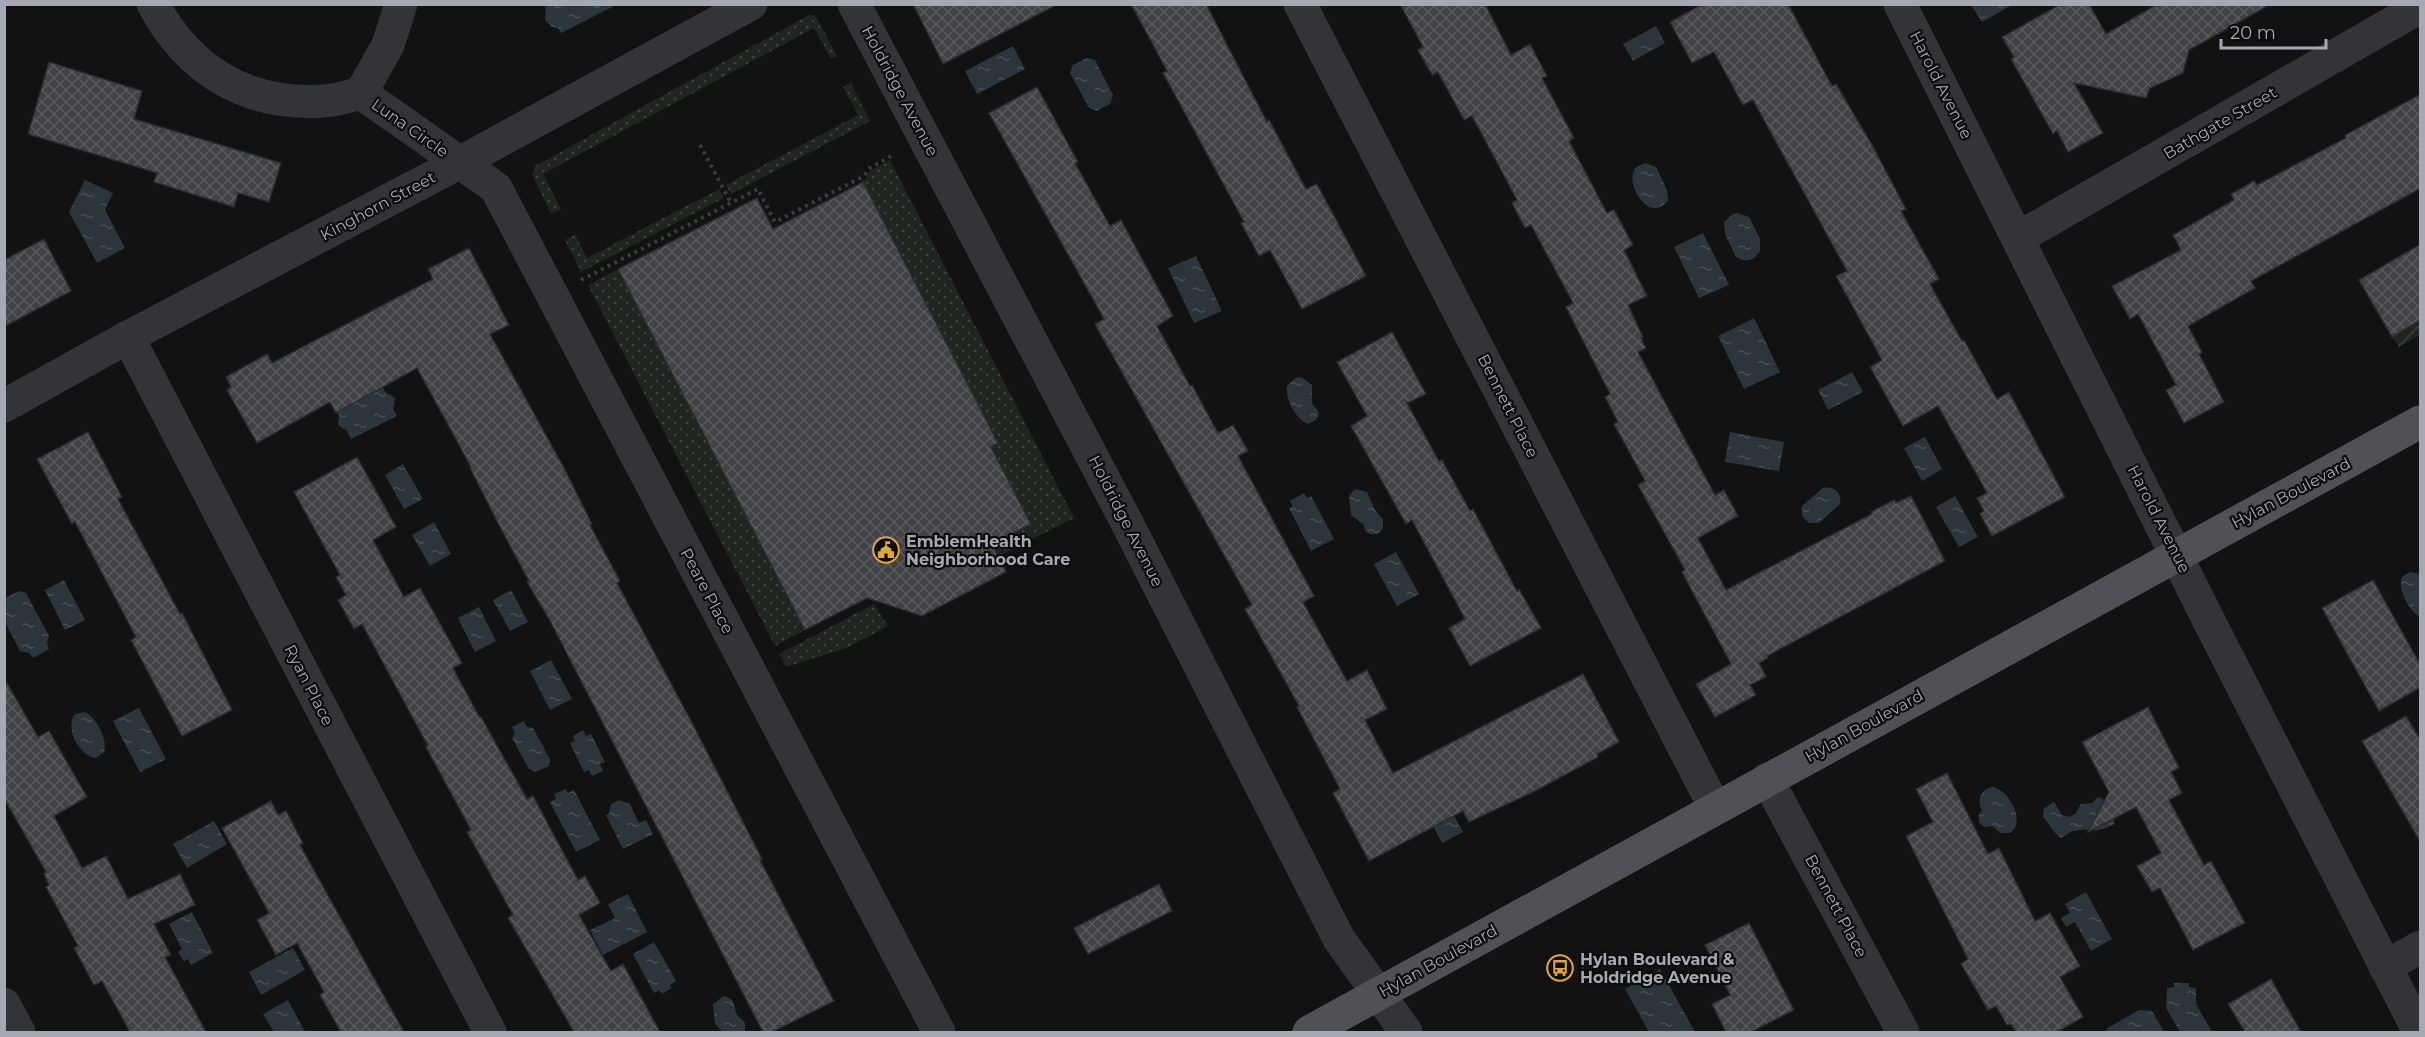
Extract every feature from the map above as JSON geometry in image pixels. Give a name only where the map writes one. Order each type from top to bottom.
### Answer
[{"type":"main road","name":"Hylan Boulevard","points":[[1309,1032],[2421,422]]},
{"type":"street","name":"Luna Circle","points":[[153,4],[167,30],[196,62],[224,81],[261,96],[289,101],[327,101],[361,93],[388,45],[400,4]]},
{"type":"street","name":"Kinghorn Street","points":[[4,406],[128,337],[459,163],[751,4]]},
{"type":"street","name":"Holdridge Avenue","points":[[854,4],[1126,521],[1339,939],[1406,1032]]},
{"type":"street","name":"Bennett Place","points":[[1300,4],[1715,808]]},
{"type":"street","name":"Harold Avenue","points":[[1900,4],[2419,1032]]},
{"type":"street","name":"Bathgate Street","points":[[2018,238],[2421,7]]},
{"type":"street","name":"Luna Circle","points":[[361,93],[459,163]]},
{"type":"street","name":"Peare Place","points":[[459,163],[496,188],[939,1032]]},
{"type":"street","name":"Ryan Place","points":[[128,337],[490,1032]]},
{"type":"street","name":"Bennett Place","points":[[1767,779],[1903,1032]]},
{"type":"street","points":[[2385,967],[2421,947]]},
{"type":"street","points":[[4,1005],[19,1032]]},
{"type":"path","points":[[700,145],[731,203]]},
{"type":"path","points":[[580,280],[758,189],[775,222],[864,176],[870,168],[893,155]]},
{"type":"shaded area","points":[[809,15],[817,18],[837,56],[831,59],[814,28],[543,174],[561,209],[551,214],[532,174],[535,166]]},
{"type":"shaded area","points":[[851,83],[870,121],[731,194],[726,185],[858,115],[843,87]]},
{"type":"shaded area","points":[[890,160],[1074,518],[998,557],[992,544],[1031,524],[991,447],[998,443],[863,182],[870,171]]},
{"type":"shaded area","points":[[719,189],[724,198],[581,272],[565,240],[575,235],[587,258]]},
{"type":"shaded area","points":[[618,269],[805,630],[775,646],[588,285]]},
{"type":"shaded area","points":[[2420,320],[2420,335],[2399,347],[2392,337]]},
{"type":"shaded area","points":[[874,604],[888,626],[847,648],[786,667],[779,654]]},
{"type":"water","points":[[613,4],[614,6],[561,33],[558,28],[552,27],[545,20],[546,5]]},
{"type":"water","points":[[1971,4],[2012,5],[1982,22]]},
{"type":"water","points":[[1656,26],[1665,43],[1633,61],[1623,44]]},
{"type":"water","points":[[1013,46],[1025,69],[977,94],[965,71]]},
{"type":"water","points":[[1087,58],[1095,60],[1113,95],[1110,104],[1096,111],[1089,108],[1070,73],[1073,65]]},
{"type":"water","points":[[1645,163],[1656,167],[1667,190],[1668,200],[1661,207],[1647,206],[1636,193],[1633,184],[1635,168]]},
{"type":"water","points":[[85,180],[113,193],[105,210],[125,248],[97,263],[69,212]]},
{"type":"water","points":[[1738,213],[1749,217],[1760,239],[1760,251],[1750,260],[1736,257],[1725,234],[1724,222],[1733,214]]},
{"type":"water","points":[[1703,233],[1729,285],[1699,298],[1674,247]]},
{"type":"water","points":[[1196,256],[1222,311],[1194,323],[1168,268]]},
{"type":"water","points":[[1754,318],[1780,372],[1744,389],[1718,336]]},
{"type":"water","points":[[1852,372],[1863,392],[1828,410],[1818,390]]},
{"type":"water","points":[[1299,377],[1312,385],[1312,403],[1319,413],[1316,420],[1308,424],[1299,418],[1292,408],[1287,391],[1287,386]]},
{"type":"water","points":[[383,387],[385,392],[395,398],[393,409],[397,416],[351,439],[347,431],[338,425],[339,415],[336,410]]},
{"type":"water","points":[[1730,432],[1784,442],[1779,471],[1725,462]]},
{"type":"water","points":[[1925,437],[1942,469],[1922,481],[1904,448]]},
{"type":"water","points":[[403,464],[423,499],[404,509],[385,475]]},
{"type":"water","points":[[1823,488],[1836,491],[1840,496],[1840,504],[1819,523],[1809,523],[1802,516],[1802,506]]},
{"type":"water","points":[[1355,489],[1367,492],[1375,510],[1383,519],[1383,528],[1378,533],[1366,532],[1363,524],[1351,515],[1349,496]]},
{"type":"water","points":[[1304,493],[1307,498],[1311,496],[1334,539],[1311,551],[1289,508],[1293,506],[1290,501]]},
{"type":"water","points":[[1955,496],[1978,537],[1959,547],[1936,507]]},
{"type":"water","points":[[434,522],[451,554],[430,566],[412,535]]},
{"type":"water","points":[[1396,552],[1419,594],[1397,606],[1374,564]]},
{"type":"water","points":[[2410,572],[2420,574],[2420,617],[2408,605],[2401,587],[2402,577]]},
{"type":"water","points":[[64,580],[85,620],[65,630],[45,590]]},
{"type":"water","points":[[511,590],[528,622],[510,631],[493,600]]},
{"type":"water","points":[[19,591],[26,593],[49,636],[47,643],[49,649],[33,658],[29,653],[20,651],[5,622],[5,598]]},
{"type":"water","points":[[479,607],[496,641],[475,652],[458,618]]},
{"type":"water","points":[[551,660],[572,699],[550,710],[530,671]]},
{"type":"water","points":[[139,708],[166,759],[140,772],[113,721]]},
{"type":"water","points":[[85,712],[97,724],[103,735],[104,752],[96,758],[84,753],[79,747],[71,727],[75,714]]},
{"type":"water","points":[[524,721],[527,727],[533,728],[550,759],[549,766],[536,772],[529,769],[512,738],[515,733],[512,727]]},
{"type":"water","points":[[583,730],[586,736],[591,734],[605,762],[600,764],[603,771],[592,776],[589,770],[584,772],[570,743],[575,741],[573,736]]},
{"type":"water","points":[[1993,787],[2005,794],[2014,807],[2017,822],[2010,833],[2000,833],[1993,826],[1984,827],[1979,822],[1982,810],[1981,796],[1985,790]]},
{"type":"water","points":[[566,789],[568,793],[574,790],[600,840],[576,852],[550,802],[556,799],[554,794]]},
{"type":"water","points":[[1443,796],[1463,832],[1442,843],[1423,807]]},
{"type":"water","points":[[2098,797],[2109,804],[2113,811],[2114,824],[2108,827],[2072,831],[2061,838],[2043,817],[2044,808],[2054,802],[2062,815],[2069,817],[2075,814],[2081,804],[2092,803]]},
{"type":"water","points":[[619,800],[630,804],[639,823],[646,820],[653,834],[623,849],[606,815],[609,814],[611,804]]},
{"type":"water","points":[[214,821],[227,844],[187,868],[173,844]]},
{"type":"water","points":[[2086,892],[2112,939],[2091,951],[2075,922],[2066,927],[2061,918],[2070,913],[2065,904]]},
{"type":"water","points":[[628,894],[647,932],[603,955],[590,930],[615,918],[608,904]]},
{"type":"water","points":[[192,912],[213,953],[191,965],[188,959],[184,961],[178,952],[182,949],[169,924]]},
{"type":"water","points":[[654,942],[676,981],[670,985],[672,988],[662,994],[659,990],[654,993],[633,954]]},
{"type":"water","points":[[293,948],[305,970],[261,995],[249,972]]},
{"type":"water","points":[[1660,969],[1695,1032],[1649,1032],[1625,989]]},
{"type":"water","points":[[2174,983],[2189,983],[2189,987],[2196,988],[2196,1004],[2212,1032],[2180,1032],[2166,1008],[2167,988],[2174,987]]},
{"type":"water","points":[[724,996],[733,1002],[736,1013],[745,1023],[745,1032],[723,1032],[715,1024],[713,1004]]},
{"type":"water","points":[[288,1000],[305,1032],[274,1032],[263,1014]]},
{"type":"water","points":[[2139,1010],[2152,1011],[2164,1032],[2108,1032],[2106,1029]]},
{"type":"building","points":[[913,4],[1058,4],[943,64]]},
{"type":"building","points":[[1131,4],[1206,4],[1267,122],[1269,120],[1306,189],[1317,184],[1366,276],[1302,309],[1270,250],[1259,256],[1241,223],[1244,222],[1163,73],[1167,71]]},
{"type":"building","points":[[1400,4],[1485,4],[1511,55],[1530,44],[1547,76],[1542,78],[1574,138],[1569,141],[1607,213],[1614,210],[1633,245],[1624,250],[1647,296],[1628,305],[1646,348],[1638,352],[1715,495],[1724,490],[1738,516],[1698,538],[1726,590],[1872,514],[1871,512],[1894,500],[1896,503],[1911,496],[1945,561],[1767,656],[1768,658],[1759,663],[1766,677],[1750,685],[1756,695],[1715,717],[1696,684],[1731,664],[1682,572],[1685,570],[1638,485],[1645,481],[1614,424],[1618,422],[1605,397],[1610,394],[1566,307],[1573,303],[1531,225],[1525,228],[1512,203],[1517,200],[1472,116],[1464,120],[1438,72],[1432,75],[1418,50],[1423,47]]},
{"type":"building","points":[[1703,4],[1788,4],[1832,86],[1836,84],[1906,209],[1901,211],[1939,279],[1930,284],[1962,341],[1964,340],[1997,399],[2009,392],[2065,497],[1992,536],[1980,514],[1984,511],[1977,498],[1987,493],[1938,406],[1903,426],[1870,367],[1882,360],[1836,276],[1847,271],[1753,100],[1743,105],[1714,52],[1692,63],[1670,22]]},
{"type":"building","points":[[2061,4],[2089,4],[2106,34],[2158,4],[2271,4],[2189,50],[2183,73],[2150,88],[2146,98],[2074,83],[2103,133],[2068,152],[2057,131],[2053,134],[2011,59],[2014,57],[2002,37]]},
{"type":"building","points":[[49,62],[142,91],[134,119],[281,163],[269,202],[238,193],[234,207],[154,182],[157,173],[28,134]]},
{"type":"building","points":[[1037,87],[1110,226],[1121,220],[1173,316],[1157,326],[1190,386],[1192,385],[1218,433],[1233,425],[1248,451],[1238,456],[1314,596],[1303,602],[1347,681],[1367,670],[1387,709],[1365,720],[1393,773],[1583,674],[1619,742],[1597,754],[1598,757],[1535,791],[1469,822],[1463,811],[1369,861],[1333,793],[1340,789],[1297,707],[1299,706],[1245,609],[1252,605],[1095,324],[1104,319],[989,113]]},
{"type":"building","points":[[2421,94],[2421,188],[2251,281],[2255,288],[2188,326],[2202,352],[2199,354],[2224,402],[2184,423],[2166,390],[2176,385],[2138,314],[2130,319],[2112,286],[2181,250],[2173,235],[2234,200],[2231,194],[2254,181],[2257,185],[2346,138],[2345,135]]},
{"type":"building","points":[[863,182],[998,443],[991,447],[1031,524],[992,544],[1006,572],[922,616],[867,598],[805,630],[618,269],[757,198],[773,229]]},
{"type":"building","points":[[44,239],[71,291],[4,327],[4,260]]},
{"type":"building","points":[[2421,244],[2421,320],[2392,337],[2359,280]]},
{"type":"building","points":[[469,248],[509,325],[490,334],[563,466],[592,524],[590,525],[620,581],[617,583],[689,717],[834,1001],[772,1032],[763,1032],[549,619],[527,582],[529,581],[471,467],[417,368],[336,413],[330,402],[257,443],[227,390],[231,387],[226,377],[267,354],[272,363],[433,279],[428,269]]},
{"type":"building","points":[[1392,332],[1426,394],[1407,403],[1470,511],[1473,509],[1517,591],[1519,589],[1541,628],[1470,666],[1449,628],[1465,619],[1412,520],[1406,524],[1351,426],[1367,416],[1337,362]]},
{"type":"building","points":[[88,432],[122,497],[118,499],[180,614],[182,613],[232,710],[182,736],[131,640],[136,637],[75,522],[72,524],[37,459]]},
{"type":"building","points":[[357,457],[396,527],[373,540],[404,597],[420,588],[462,663],[453,668],[480,718],[527,799],[533,796],[578,880],[585,876],[600,903],[579,915],[611,971],[623,964],[660,1032],[574,1032],[508,918],[513,915],[467,832],[471,830],[362,624],[354,629],[338,600],[346,595],[336,577],[340,575],[294,492]]},
{"type":"building","points":[[2373,580],[2421,666],[2421,687],[2379,711],[2322,608]]},
{"type":"building","points":[[4,678],[38,737],[49,731],[87,797],[54,816],[82,868],[106,856],[128,899],[180,874],[195,905],[154,924],[171,955],[165,957],[206,1032],[130,1032],[102,981],[94,985],[74,948],[78,946],[46,887],[49,885],[44,874],[46,872],[4,798]]},
{"type":"building","points":[[2148,707],[2179,768],[2171,772],[2182,793],[2169,800],[2204,865],[2211,861],[2245,923],[2193,950],[2160,888],[2152,892],[2137,866],[2161,853],[2136,807],[2088,832],[2109,792],[2082,742]]},
{"type":"building","points":[[2406,716],[2421,741],[2421,843],[2362,741]]},
{"type":"building","points":[[1947,773],[1988,854],[1999,848],[2035,921],[2050,913],[2080,966],[2060,977],[2083,1017],[2057,1032],[2016,1032],[2011,1024],[2007,1025],[1996,1006],[1988,1010],[1961,964],[1968,959],[1906,836],[1933,822],[1916,789]]},
{"type":"building","points":[[271,801],[278,815],[286,811],[303,843],[300,845],[404,1032],[341,1032],[320,995],[324,992],[297,943],[276,955],[257,920],[269,913],[222,828]]},
{"type":"building","points":[[1159,884],[1172,911],[1088,954],[1074,928]]},
{"type":"building","points":[[1749,923],[1794,1010],[1751,1032],[1726,1032],[1712,1004],[1730,995],[1705,945]]},
{"type":"building","points":[[2271,979],[2301,1032],[2245,1032],[2228,1004]]},
{"type":"place","name":"EmblemHealth Neighborhood Care","points":[[886,550]]},
{"type":"place","name":"Hylan Boulevard & Holdridge Avenue","points":[[1560,968]]}]
